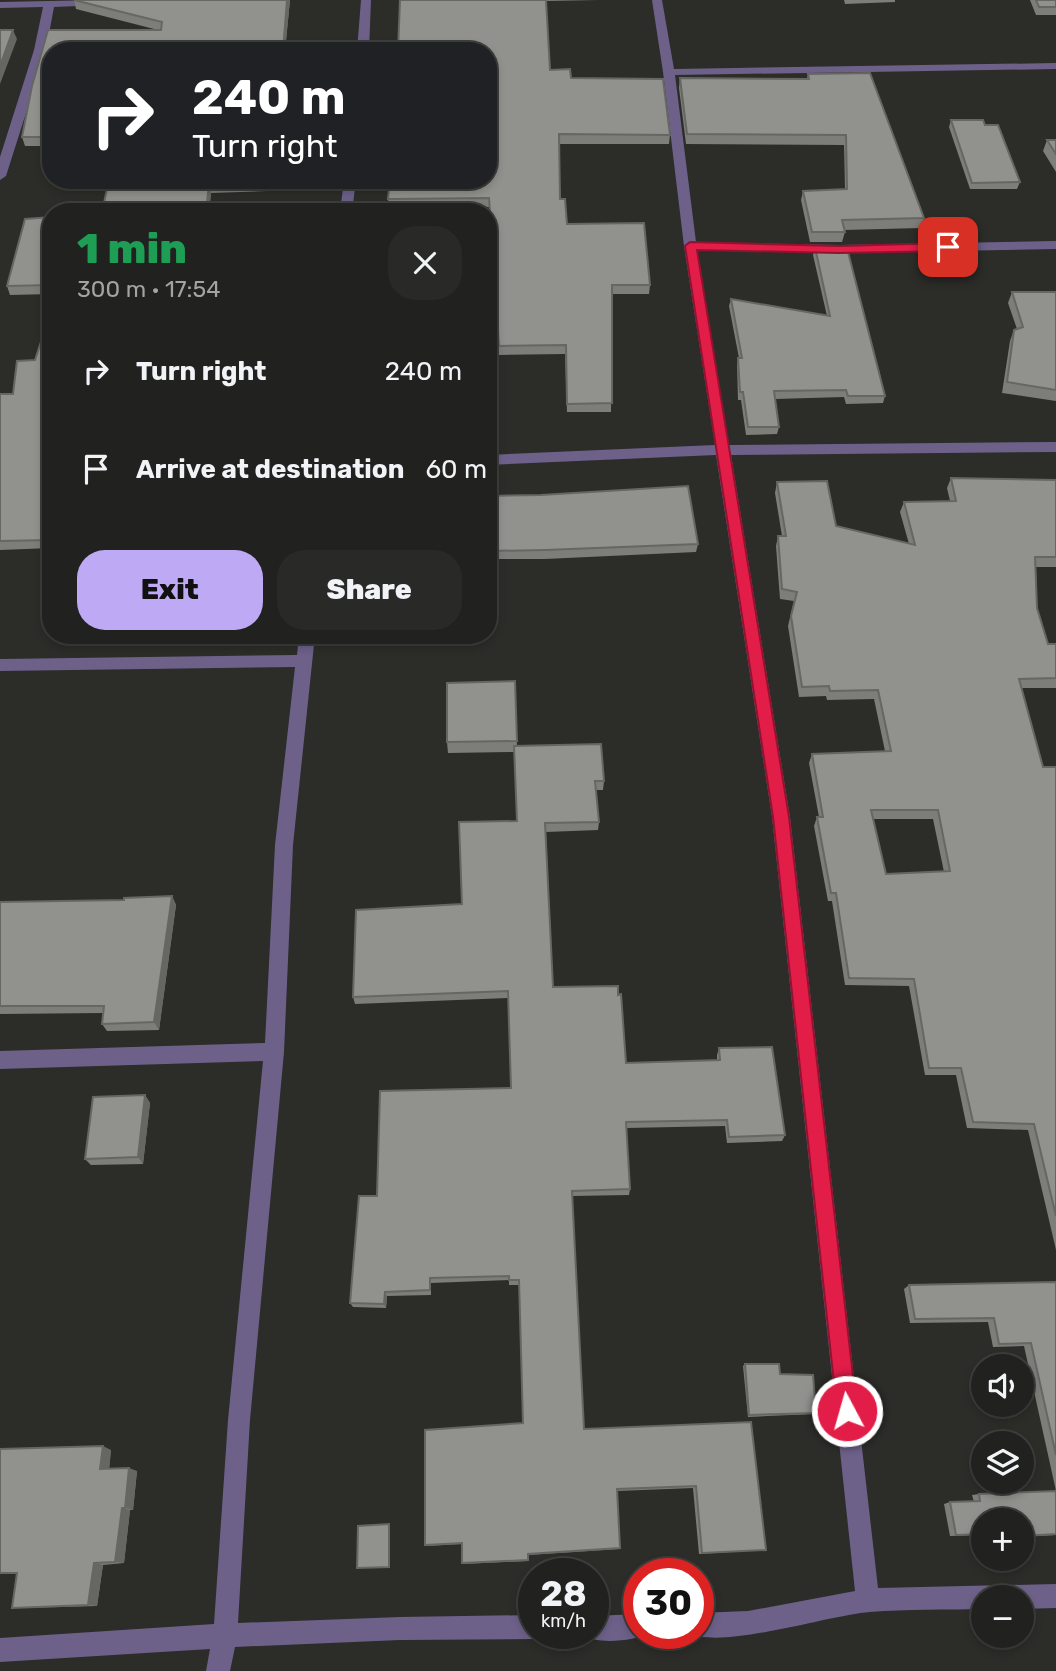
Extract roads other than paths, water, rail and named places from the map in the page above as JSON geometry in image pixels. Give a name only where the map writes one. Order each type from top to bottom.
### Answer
[{"type":"street","points":[[364,42],[366,0]]},
{"type":"street","points":[[657,0],[669,72],[690,246],[725,450],[781,817],[868,1600]]},
{"type":"street","points":[[1,171],[40,50],[49,2]]},
{"type":"street","points":[[0,5],[49,2],[115,3]]},
{"type":"street","points":[[669,72],[1056,66]]},
{"type":"street","points":[[690,246],[839,250],[1056,245]]},
{"type":"street","points":[[497,460],[725,450],[1056,447]]},
{"type":"street","points":[[218,1671],[225,1635],[239,1420],[274,1052],[284,845],[306,644]]},
{"type":"street","points":[[0,665],[305,661]]},
{"type":"street","points":[[0,1060],[274,1052]]},
{"type":"street","points":[[714,1624],[748,1623],[868,1600],[1056,1596]]},
{"type":"street","points":[[0,1650],[225,1635],[518,1627]]}]
